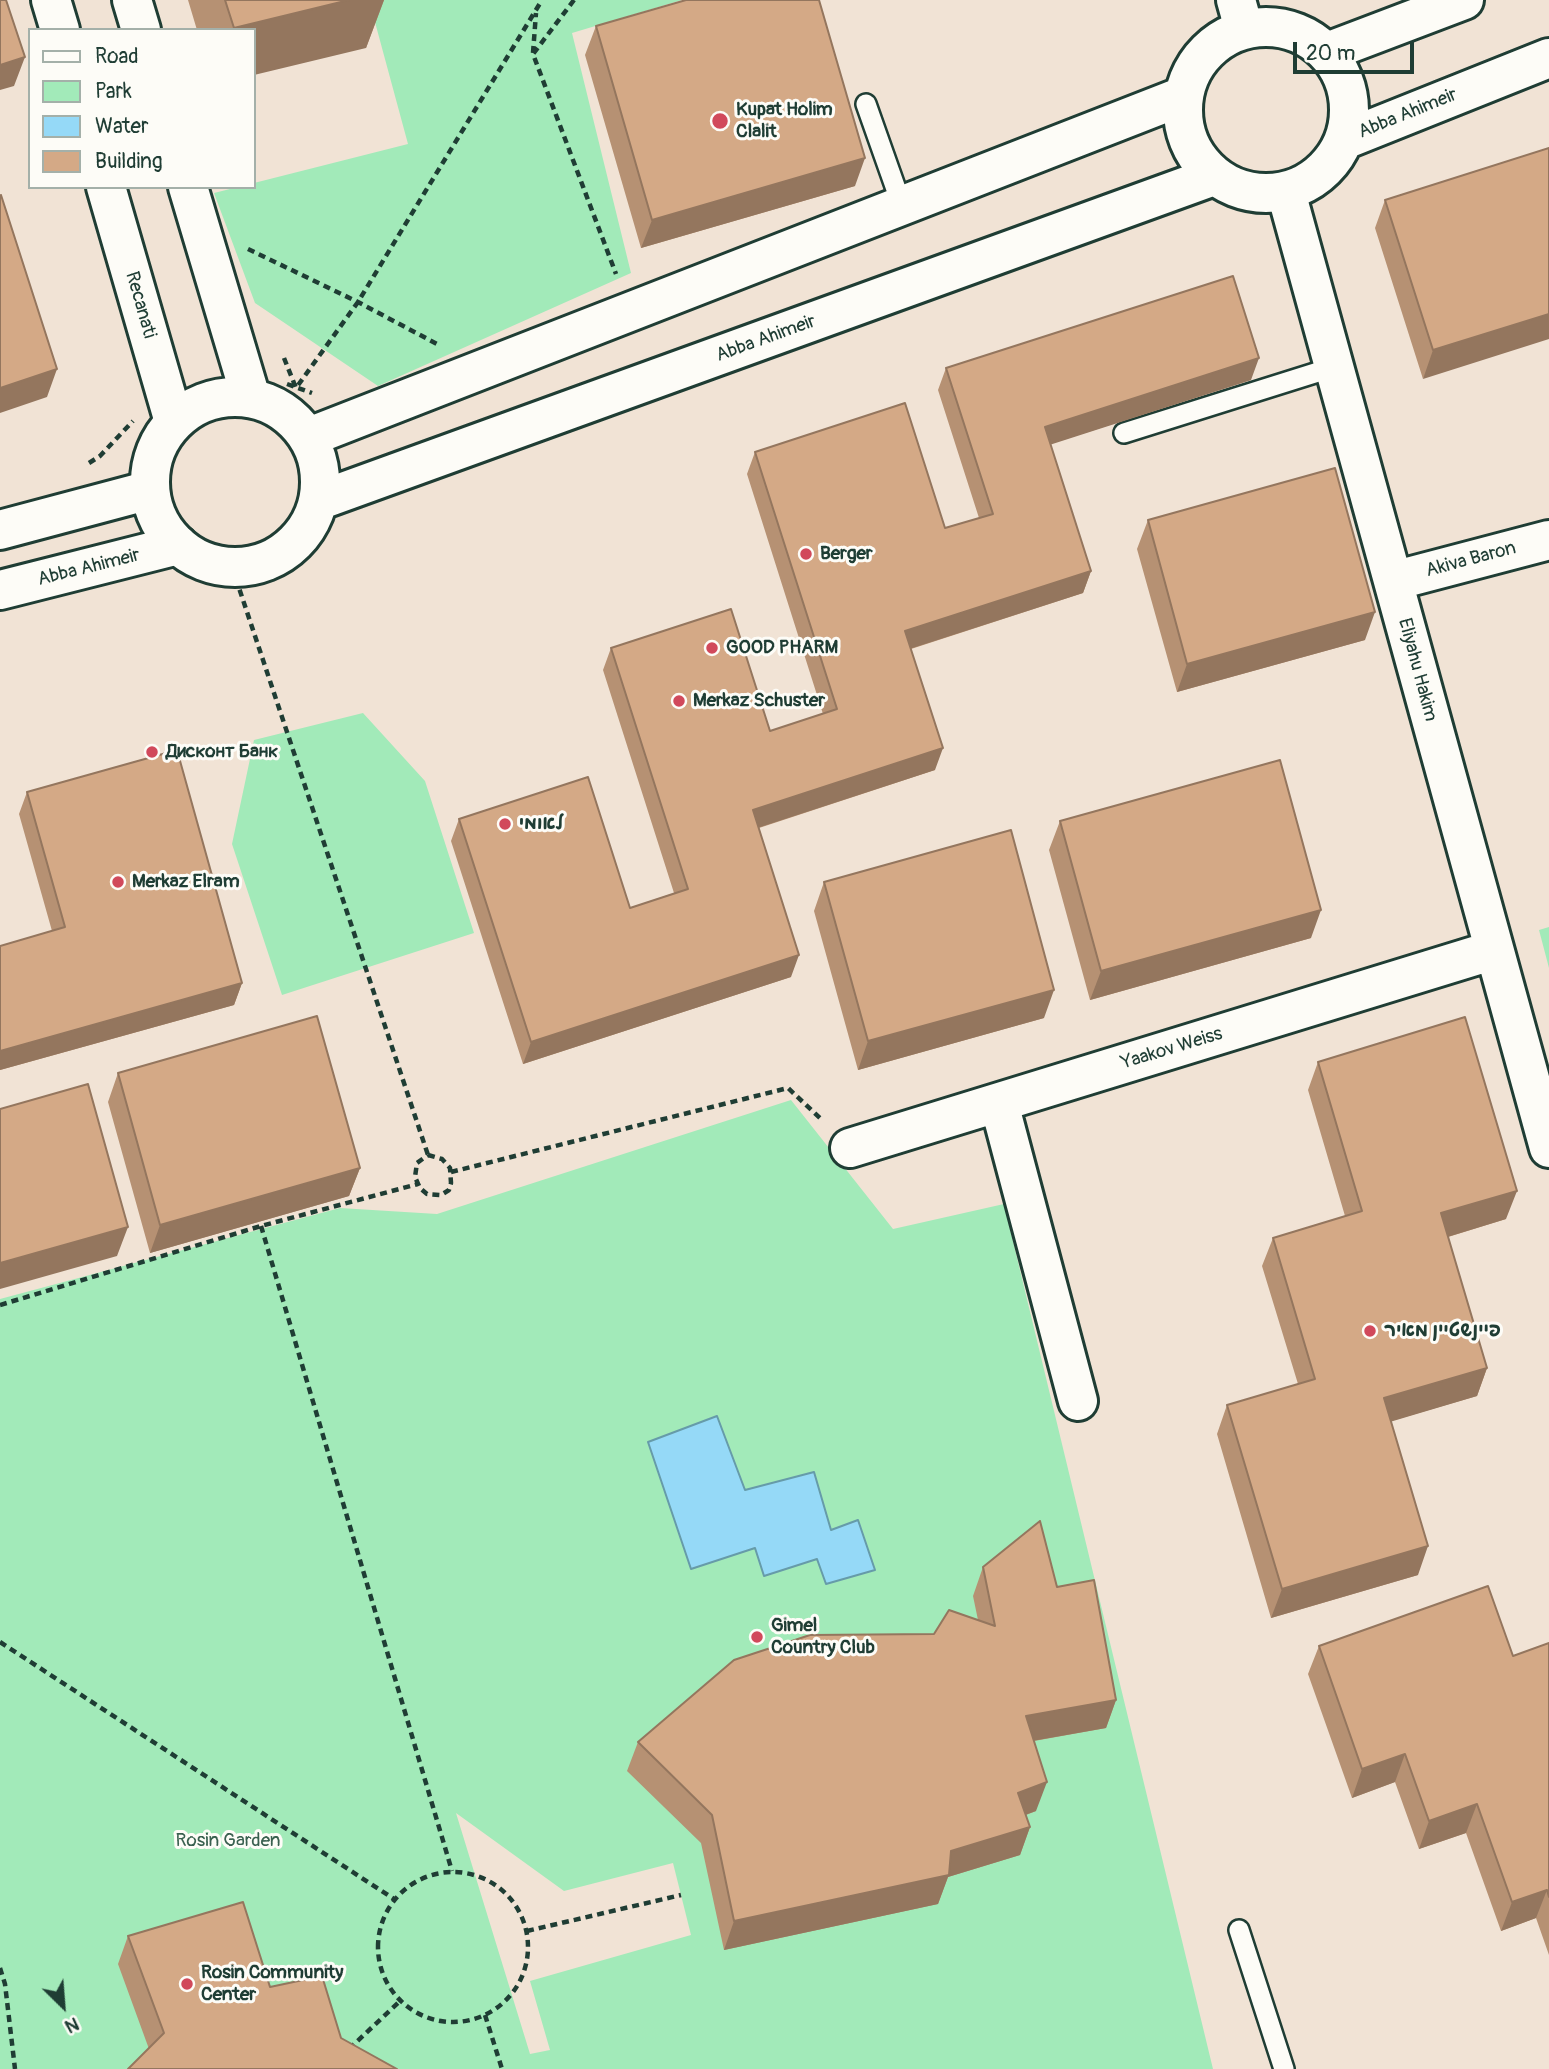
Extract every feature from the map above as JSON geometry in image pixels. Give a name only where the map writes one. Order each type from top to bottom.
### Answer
[{"type":"street","points":[[51,0],[59,28]]},
{"type":"street","points":[[132,0],[140,28]]},
{"type":"street","points":[[1327,52],[1464,0]]},
{"type":"street","points":[[1240,15],[1266,26],[1289,30],[1309,38],[1327,52],[1340,71],[1348,93],[1350,116],[1344,139],[1331,163],[1310,181],[1286,192],[1262,194],[1240,190],[1214,176],[1198,160],[1187,141],[1182,119],[1183,96],[1191,73],[1204,54],[1223,38],[1240,15]]},
{"type":"street","name":"Abba Ahimeir","points":[[1344,139],[1549,58]]},
{"type":"street","points":[[309,437],[1183,96]]},
{"type":"street","name":"Abba Ahimeir","points":[[318,501],[1214,176]]},
{"type":"street","name":"Recanati","points":[[107,189],[174,422]]},
{"type":"street","points":[[189,189],[251,398]]},
{"type":"street","name":"Eliyahu Hakim","points":[[1286,192],[1549,1148]]},
{"type":"street","points":[[223,397],[251,398],[271,404],[290,415],[309,437],[321,480],[318,501],[304,533],[282,553],[254,565],[232,567],[213,564],[195,557],[178,545],[159,520],[150,490],[152,465],[160,442],[174,422],[197,406],[223,397]]},
{"type":"street","points":[[0,530],[150,490]]},
{"type":"street","name":"Akiva Baron","points":[[1393,581],[1549,540]]},
{"type":"street","name":"Abba Ahimeir","points":[[0,590],[178,545]]},
{"type":"street","name":"Yaakov Weiss","points":[[850,1148],[1494,950]]},
{"type":"street","points":[[999,1103],[1078,1401]]},
{"type":"lane","points":[[866,104],[902,206]]},
{"type":"lane","points":[[1124,433],[1334,367]]},
{"type":"lane","points":[[1239,1930],[1284,2069]]},
{"type":"path","points":[[280,349],[296,388],[358,302],[542,0]]},
{"type":"path","points":[[533,54],[574,0]]},
{"type":"path","points":[[536,9],[533,54],[619,282]]},
{"type":"path","points":[[245,258],[240,245],[358,302],[484,369]]},
{"type":"path","points":[[232,567],[428,1155]]},
{"type":"path","points":[[451,1172],[788,1087],[850,1148]]},
{"type":"path","points":[[428,1155],[442,1159],[451,1172],[449,1190],[441,1195],[427,1194],[415,1177],[417,1163],[428,1155]]},
{"type":"path","points":[[0,1306],[261,1226],[418,1184]]},
{"type":"path","points":[[261,1226],[452,1871]]},
{"type":"path","points":[[0,1642],[394,1899]]},
{"type":"path","points":[[452,1871],[477,1875],[500,1887],[518,1907],[527,1931],[528,1956],[521,1980],[506,2001],[485,2015],[463,2022],[440,2021],[418,2014],[400,2001],[386,1983],[378,1962],[377,1940],[383,1918],[394,1899],[410,1884],[430,1875],[452,1871]]},
{"type":"path","points":[[527,1931],[681,1895]]},
{"type":"path","points":[[0,1968],[5,1983],[15,2069]]},
{"type":"path","points":[[340,2057],[400,2001]]},
{"type":"path","points":[[485,2015],[502,2069]]},
{"type":"green space","points":[[369,0],[682,0],[572,33],[631,273],[378,386],[255,303],[214,193],[230,189],[256,189],[256,182],[408,144]]},
{"type":"green space","points":[[363,713],[425,781],[474,933],[282,995],[232,844],[254,740]]},
{"type":"green space","points":[[1549,927],[1549,968],[1539,930]]},
{"type":"green space","name":"Rosin Garden","points":[[791,1100],[893,1229],[1004,1204],[1213,2069],[0,2069],[0,1299],[340,1208],[437,1214]],"holes":[[[456,1813],[564,1891],[673,1863],[691,1935],[530,1981],[550,2050],[530,2054]]]},
{"type":"water","points":[[717,1416],[745,1490],[814,1472],[831,1530],[858,1520],[875,1570],[826,1584],[817,1559],[764,1576],[755,1548],[691,1569],[648,1442]]},
{"type":"building","points":[[0,0],[6,0],[25,57],[0,65]]},
{"type":"building","points":[[225,0],[349,0],[234,28]]},
{"type":"building","name":"Kupat Holim Clalit","points":[[686,0],[819,0],[865,158],[652,220],[596,26]]},
{"type":"building","points":[[1549,148],[1549,314],[1433,350],[1385,200]]},
{"type":"building","points":[[0,196],[57,369],[0,388]]},
{"type":"building","name":"Merkaz Schuster","points":[[1233,276],[1259,358],[1045,427],[1091,571],[905,631],[943,748],[753,810],[799,955],[531,1042],[459,819],[588,777],[630,908],[688,889],[611,648],[731,609],[770,731],[837,709],[755,452],[905,403],[945,528],[993,514],[946,368]]},
{"type":"building","points":[[1335,468],[1375,612],[1187,664],[1148,520]]},
{"type":"building","name":"Merkaz Elram","points":[[177,750],[242,983],[0,1051],[0,946],[65,927],[27,792]]},
{"type":"building","points":[[1280,760],[1321,910],[1101,971],[1060,821]]},
{"type":"building","points":[[1011,830],[1054,990],[868,1041],[824,882]]},
{"type":"building","points":[[317,1016],[360,1168],[160,1225],[118,1073]]},
{"type":"building","name":"פיינשטיין מאיר","points":[[1465,1017],[1517,1191],[1441,1213],[1487,1368],[1384,1398],[1428,1546],[1282,1589],[1227,1405],[1315,1379],[1273,1238],[1362,1211],[1318,1062]]},
{"type":"building","points":[[88,1084],[128,1227],[0,1263],[0,1109]]},
{"type":"building","points":[[1040,1521],[1057,1587],[1094,1580],[1116,1700],[1026,1716],[1047,1782],[1018,1793],[1030,1827],[951,1851],[949,1875],[734,1921],[712,1815],[638,1742],[734,1660],[810,1635],[934,1634],[949,1610],[995,1626],[983,1567]]},
{"type":"building","points":[[1488,1586],[1513,1656],[1549,1643],[1549,1897],[1547,1890],[1512,1902],[1477,1804],[1429,1821],[1405,1754],[1362,1769],[1319,1646]]},
{"type":"building","name":"Rosin Community Center","points":[[243,1902],[270,1987],[322,1976],[341,2038],[397,2069],[128,2069],[164,2033],[128,1936]]},
{"type":"place","name":"Kupat Holim Clalit","points":[[720,121]]},
{"type":"place","name":"Berger","points":[[806,554]]},
{"type":"place","name":"GOOD PHARM","points":[[712,648]]},
{"type":"place","name":"Merkaz Schuster","points":[[679,701]]},
{"type":"place","name":"Дисконт Банк","points":[[152,752]]},
{"type":"place","name":"לאומי","points":[[505,824]]},
{"type":"place","name":"Merkaz Elram","points":[[118,882]]},
{"type":"place","name":"פיינשטיין מאיר","points":[[1370,1331]]},
{"type":"place","name":"Gimel Country Club","points":[[757,1637]]},
{"type":"place","name":"Rosin Community Center","points":[[187,1984]]}]
